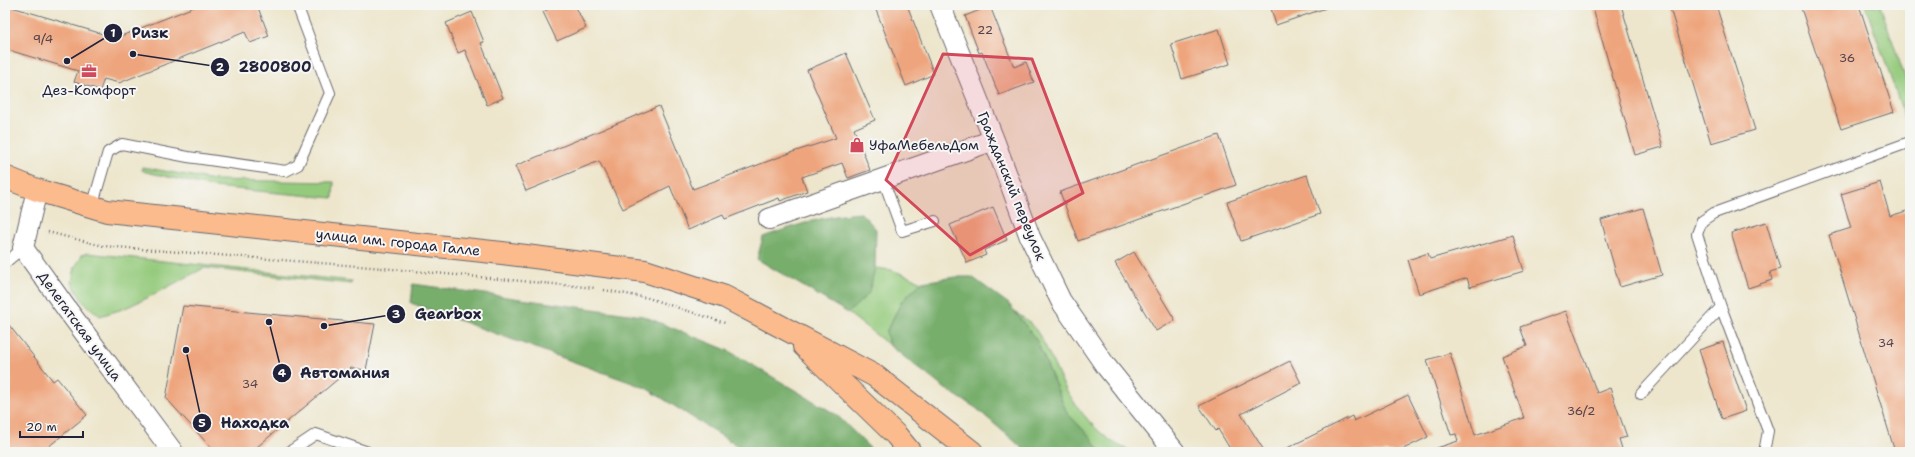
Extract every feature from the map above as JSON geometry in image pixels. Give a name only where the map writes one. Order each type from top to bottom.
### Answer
[{"type":"main road","name":"улица им. города Галле","points":[[5,177],[38,190],[107,211],[502,253],[645,271],[725,297],[875,376],[972,452]]},
{"type":"main road","name":"улица им. города Галле","points":[[784,327],[896,435],[910,452]]},
{"type":"street","name":"Гражданский переулок","points":[[940,5],[994,140],[1030,237],[1061,301],[1105,365],[1175,452]]},
{"type":"street","points":[[769,219],[994,140]]},
{"type":"street","points":[[23,248],[38,190]]},
{"type":"street","name":"Делегатская улица","points":[[23,248],[173,452]]},
{"type":"lane","points":[[92,207],[108,152],[122,144],[188,157],[286,170],[298,165],[330,93],[297,5]]},
{"type":"lane","points":[[1764,452],[1768,431],[1721,307],[1697,234],[1702,221],[1714,213],[1910,142]]},
{"type":"lane","points":[[883,179],[902,232],[935,221]]},
{"type":"lane","points":[[5,263],[23,248]]},
{"type":"lane","points":[[1641,394],[1721,307]]},
{"type":"lane","points":[[289,452],[316,434],[368,452]]},
{"type":"path","points":[[28,227],[103,246],[371,267],[602,289],[648,298],[728,325]]},
{"type":"highlighted area","points":[[943,54],[1032,59],[1083,193],[970,255],[886,180]]},
{"type":"green space","points":[[1865,5],[1880,5],[1910,92],[1910,123],[1907,124]]},
{"type":"green space","points":[[142,167],[214,180],[334,182],[333,198],[213,187],[146,172],[142,170]]},
{"type":"green space","points":[[861,213],[876,229],[875,268],[869,293],[848,313],[757,259],[763,237],[812,221]]},
{"type":"green space","points":[[87,253],[352,281],[351,284],[204,268],[145,299],[123,309],[100,316],[83,302],[72,283],[75,267],[82,255]]},
{"type":"green space","points":[[875,268],[892,270],[922,282],[902,301],[886,332],[889,345],[848,313],[868,293]]},
{"type":"green space","points":[[955,277],[972,277],[1009,304],[1037,341],[1067,413],[1091,438],[1100,452],[1027,452],[976,408],[944,388],[889,345],[886,332],[902,301],[922,282]]},
{"type":"green space","points":[[413,284],[643,316],[727,350],[837,415],[874,452],[747,452],[646,388],[411,303]]},
{"type":"green space","points":[[1015,312],[1036,330],[1046,347],[1058,375],[1080,410],[1104,436],[1123,448],[1134,452],[1100,452],[1091,438],[1067,413],[1037,341]]},
{"type":"building","points":[[5,5],[116,38],[199,5],[257,5],[269,36],[250,43],[245,32],[119,83],[104,79],[100,90],[74,82],[78,71],[5,49]]},
{"type":"building","points":[[557,5],[575,5],[586,28],[557,41],[543,12]]},
{"type":"building","points":[[874,5],[907,5],[934,74],[906,86]]},
{"type":"building","points":[[1270,5],[1326,5],[1326,8],[1276,25]]},
{"type":"building","points":[[1592,5],[1621,5],[1663,147],[1635,155]]},
{"type":"building","points":[[1669,5],[1716,5],[1755,130],[1711,143]]},
{"type":"building","points":[[1800,5],[1859,5],[1894,112],[1841,129]]},
{"type":"building","points":[[990,6],[1014,67],[1026,62],[1034,82],[999,95],[982,52],[979,53],[965,16]]},
{"type":"building","points":[[472,12],[484,42],[481,43],[503,98],[487,105],[465,50],[458,53],[446,23]]},
{"type":"building","points":[[1219,29],[1230,64],[1182,79],[1171,44]]},
{"type":"building","points":[[846,53],[875,120],[854,129],[870,170],[848,178],[842,163],[802,177],[807,191],[780,201],[779,198],[725,219],[723,215],[688,230],[670,186],[623,209],[599,161],[526,191],[515,166],[659,106],[693,189],[793,152],[836,138],[807,70]]},
{"type":"building","points":[[1219,135],[1236,185],[1078,241],[1060,192]]},
{"type":"building","points":[[1307,175],[1320,214],[1241,241],[1227,202]]},
{"type":"building","points":[[1880,182],[1890,216],[1910,210],[1910,452],[1895,452],[1829,235],[1851,228],[1841,194]]},
{"type":"building","points":[[993,207],[1007,240],[984,250],[986,255],[967,263],[950,225]]},
{"type":"building","points":[[1643,208],[1662,275],[1620,287],[1601,220]]},
{"type":"building","points":[[1766,222],[1780,269],[1770,272],[1772,280],[1748,288],[1731,233]]},
{"type":"building","points":[[1513,235],[1524,271],[1470,287],[1467,278],[1419,294],[1408,260],[1428,253],[1430,259]]},
{"type":"building","points":[[1134,252],[1175,320],[1156,331],[1115,263]]},
{"type":"building","points":[[183,306],[375,324],[366,370],[351,368],[251,452],[215,452],[166,398]]},
{"type":"building","points":[[1566,311],[1597,393],[1610,388],[1627,437],[1619,439],[1623,452],[1434,452],[1434,449],[1458,441],[1456,434],[1451,435],[1427,360],[1450,353],[1475,435],[1524,418],[1502,356],[1527,346],[1520,327]]},
{"type":"building","points":[[5,320],[53,381],[57,378],[87,415],[42,452],[5,452]]},
{"type":"building","points":[[1723,342],[1746,411],[1722,419],[1699,350]]},
{"type":"building","points":[[1290,361],[1301,383],[1241,414],[1265,452],[1232,452],[1218,429],[1216,431],[1199,406]]},
{"type":"building","points":[[1408,395],[1428,437],[1397,452],[1279,452],[1352,416],[1354,421]]},
{"type":"place","name":"2800800","points":[[133,54]]},
{"type":"place","name":"Ризк","points":[[67,61]]},
{"type":"place","name":"Дез‑Комфорт","points":[[89,71]]},
{"type":"place","name":"УфаМебельДом","points":[[857,145]]},
{"type":"place","name":"Автомания","points":[[269,322]]},
{"type":"place","name":"Gearbox","points":[[324,326]]},
{"type":"place","name":"Находка","points":[[186,350]]}]
